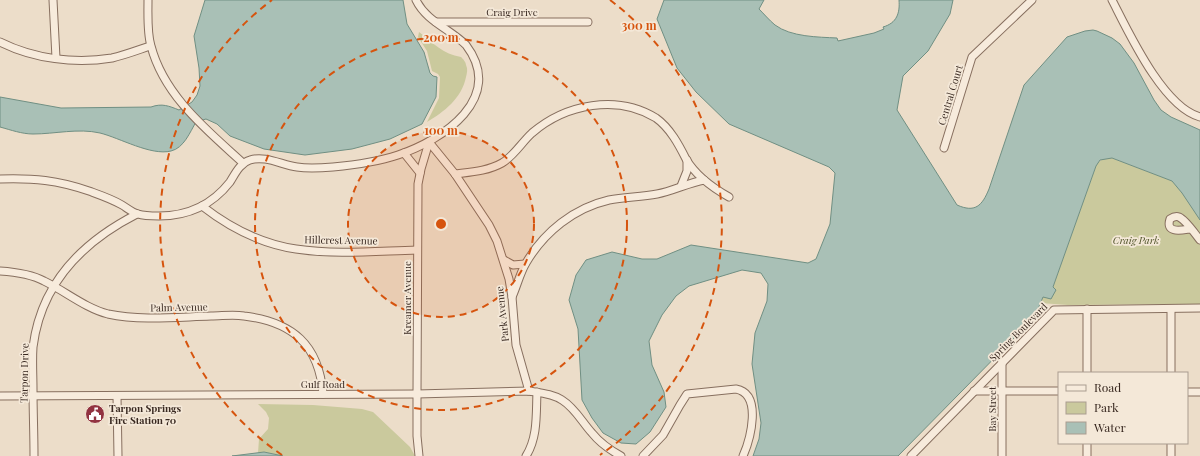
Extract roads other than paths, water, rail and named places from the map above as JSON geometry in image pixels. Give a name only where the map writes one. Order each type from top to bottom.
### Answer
[{"type":"street","points":[[53,0],[56,58]]},
{"type":"street","points":[[148,0],[150,46],[166,82],[180,102],[203,126],[243,163]]},
{"type":"street","points":[[0,179],[44,179],[59,182],[103,196],[121,204],[137,214],[169,215],[202,206],[222,190],[243,163],[258,158],[297,167],[311,168],[365,163],[404,153],[429,142],[463,116],[475,97],[478,82],[476,67],[470,51],[462,41],[426,14],[418,5],[416,0]]},
{"type":"street","name":"Central Court","points":[[944,148],[972,57],[1032,0]]},
{"type":"street","points":[[1112,0],[1151,70],[1172,99],[1183,109],[1200,117]]},
{"type":"street","name":"Craig Drive","points":[[436,22],[588,22]]},
{"type":"street","points":[[0,42],[25,52],[56,58],[84,61],[123,55],[150,46]]},
{"type":"street","points":[[455,174],[483,170],[503,163],[532,134],[556,118],[578,109],[606,104],[616,104],[631,108],[657,119],[678,143],[686,159],[704,180],[729,197]]},
{"type":"street","name":"Kreamer Avenue","points":[[419,456],[416,394],[418,184],[429,142]]},
{"type":"street","name":"Park Avenue","points":[[429,142],[455,174],[489,225],[504,260],[512,297],[516,345],[533,392],[536,427],[531,446],[526,456]]},
{"type":"street","points":[[404,153],[420,173]]},
{"type":"street","points":[[681,186],[687,171],[686,159]]},
{"type":"street","points":[[512,297],[525,264],[538,246],[562,222],[578,212],[607,201],[659,194],[704,180]]},
{"type":"street","name":"Hillcrest Avenue","points":[[202,206],[225,223],[243,232],[295,249],[336,252],[417,250]]},
{"type":"street","name":"Tarpon Drive","points":[[34,456],[32,359],[35,336],[42,310],[66,268],[81,251],[106,232],[137,214]]},
{"type":"street","points":[[1190,229],[1200,240]]},
{"type":"street","points":[[504,260],[515,265],[525,264]]},
{"type":"street","name":"Palm Avenue","points":[[0,270],[37,278],[89,307],[103,313],[116,316],[157,318],[244,316],[279,324],[295,334],[307,346],[320,369],[324,394]]},
{"type":"street","points":[[1171,308],[1171,372]]},
{"type":"street","name":"Spring Boulevard","points":[[911,456],[1052,311],[1057,309],[1200,308]]},
{"type":"street","points":[[1087,309],[1087,372]]},
{"type":"street","name":"Bay Street","points":[[1002,362],[1002,456]]},
{"type":"street","points":[[643,456],[663,435],[687,394],[736,389],[743,392],[749,398],[752,411],[752,425],[749,440],[743,456]]},
{"type":"street","points":[[974,391],[1058,391]]},
{"type":"street","name":"Gulf Road","points":[[0,396],[533,392],[551,395],[562,400],[574,411],[597,439],[611,450],[622,456]]},
{"type":"street","points":[[1188,392],[1200,392]]},
{"type":"street","points":[[117,396],[118,456]]},
{"type":"street","points":[[1087,444],[1087,456]]},
{"type":"street","points":[[1171,444],[1171,456]]},
{"type":"water","points":[[205,0],[403,0],[407,24],[424,52],[430,73],[437,77],[436,97],[422,124],[390,139],[352,149],[305,155],[264,149],[230,136],[217,124],[206,119],[196,122],[180,147],[171,151],[163,152],[145,149],[100,133],[75,131],[29,134],[0,127],[0,97],[61,108],[151,107],[162,105],[179,110],[192,102],[197,95],[200,86],[194,36]]},
{"type":"water","points":[[664,0],[764,0],[759,9],[781,29],[805,36],[837,38],[838,41],[874,33],[884,29],[883,27],[892,23],[897,17],[899,0],[953,0],[950,14],[928,51],[903,76],[897,110],[957,205],[969,208],[973,208],[981,204],[989,189],[1024,85],[1067,37],[1085,31],[1097,31],[1112,38],[1120,44],[1134,63],[1161,110],[1171,117],[1200,130],[1200,220],[1172,181],[1112,158],[1100,160],[1096,166],[1053,287],[1056,290],[1051,299],[1043,297],[1038,309],[1021,331],[898,456],[753,456],[759,439],[761,423],[752,364],[755,333],[767,301],[768,284],[761,273],[742,270],[689,286],[676,296],[662,315],[649,341],[652,365],[664,392],[666,407],[650,432],[636,444],[621,443],[603,433],[592,418],[582,400],[578,329],[569,300],[576,275],[586,260],[612,252],[642,259],[657,259],[691,245],[808,263],[816,259],[830,224],[835,173],[829,167],[729,124],[696,92],[677,68],[657,19]]},
{"type":"water","points":[[264,452],[283,456],[232,456]]},
{"type":"place","name":"Tarpon Springs Fire Station 70","points":[[95,414]]},
{"type":"park label","name":"Craig Park","points":[[1136,240]]}]
